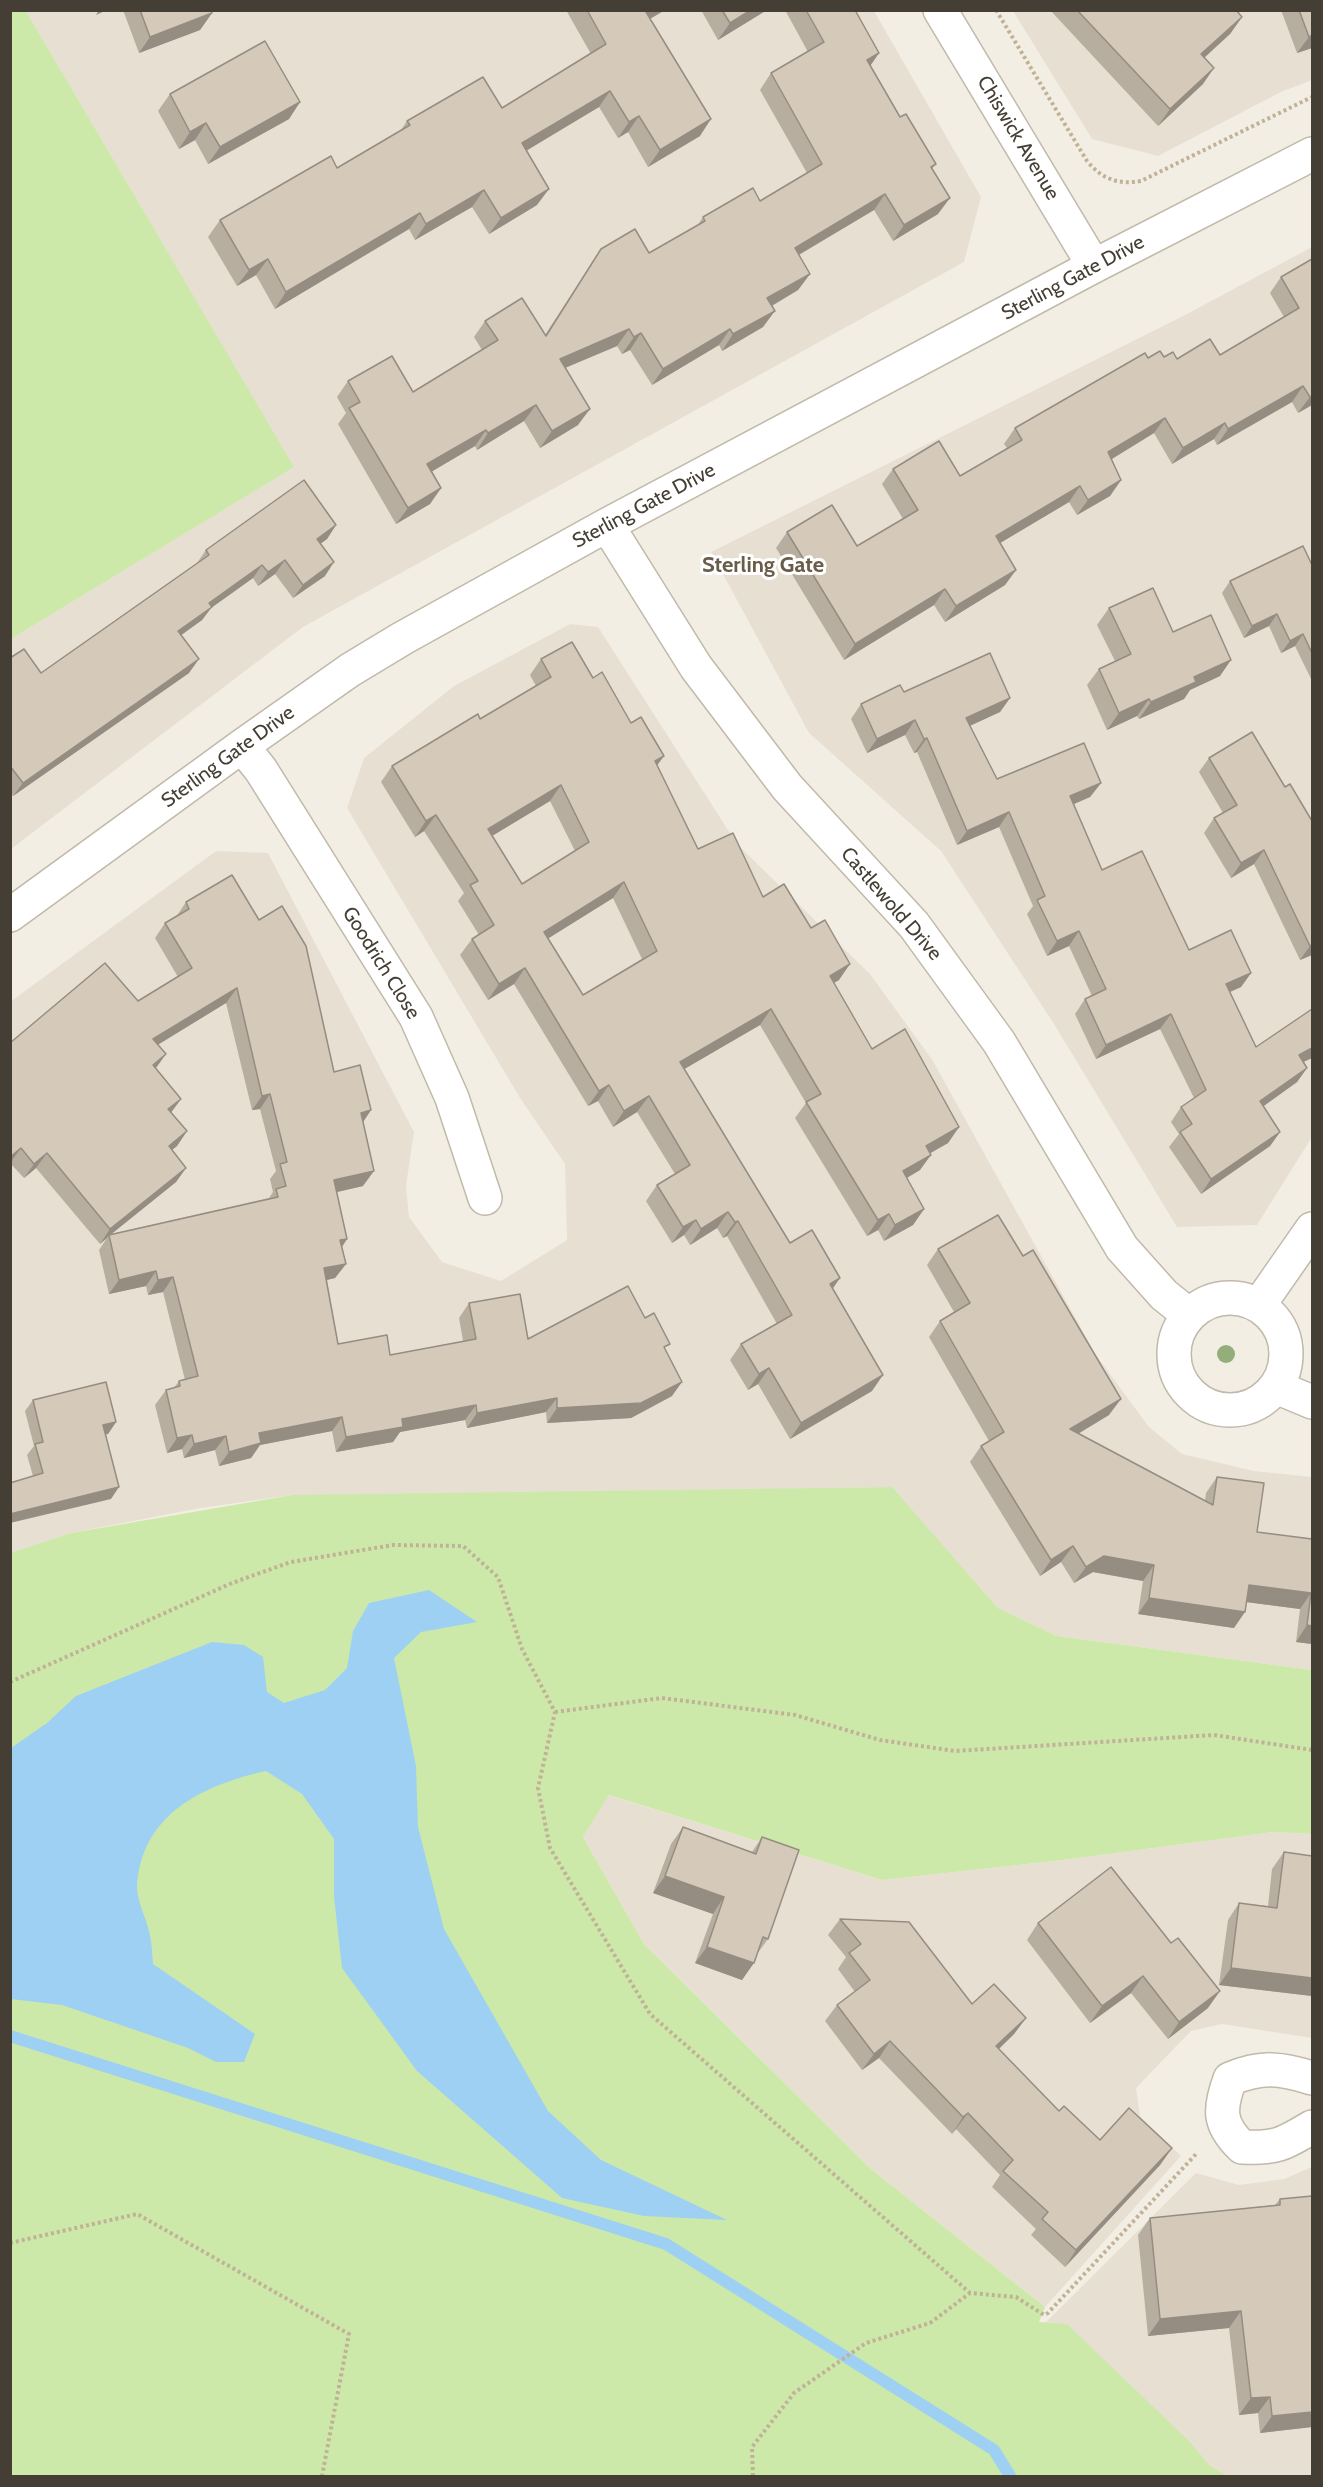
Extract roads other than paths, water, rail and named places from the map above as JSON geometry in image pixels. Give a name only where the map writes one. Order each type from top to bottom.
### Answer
[{"type":"street","name":"Chiswick Avenue","points":[[940,10],[1094,266]]},
{"type":"street","name":"Sterling Gate Drive","points":[[10,915],[242,746],[350,670],[403,638],[607,525],[1094,266],[1312,154]]},
{"type":"street","name":"Castlewold Drive","points":[[607,525],[696,667],[787,787],[914,925],[999,1042],[1122,1248],[1164,1296],[1189,1315]]},
{"type":"street","name":"Goodrich Close","points":[[242,746],[261,770],[416,1017],[452,1098],[485,1198]]},
{"type":"street","points":[[1258,1305],[1312,1229]]},
{"type":"street","points":[[1222,1298],[1241,1299],[1258,1305],[1273,1317],[1283,1333],[1286,1351],[1284,1370],[1276,1387],[1263,1400],[1246,1407],[1228,1410],[1210,1406],[1195,1397],[1183,1383],[1176,1366],[1174,1348],[1179,1331],[1189,1315],[1204,1304],[1222,1298]]},
{"type":"street","points":[[1276,1387],[1312,1402]]},
{"type":"street","points":[[1312,2078],[1285,2070],[1254,2069],[1230,2079],[1220,2104],[1226,2132],[1242,2147],[1267,2149],[1289,2141],[1312,2127]]},
{"type":"water","points":[[429,1590],[477,1622],[421,1632],[394,1658],[416,1766],[418,1827],[444,1929],[548,2111],[601,2160],[727,2220],[644,2216],[562,2198],[417,2071],[342,1968],[334,1897],[334,1839],[302,1794],[266,1771],[220,1785],[179,1807],[163,1822],[150,1840],[141,1862],[137,1887],[138,1898],[150,1935],[153,1964],[255,2034],[244,2062],[216,2062],[188,2048],[62,2005],[11,1999],[11,1748],[47,1723],[76,1696],[212,1642],[244,1645],[263,1657],[267,1692],[284,1703],[325,1690],[347,1668],[353,1631],[369,1603]]},
{"type":"waterway","points":[[10,2036],[666,2244],[994,2450],[1010,2476]]},
{"type":"district","name":"Sterling Gate","points":[[763,566]]}]
